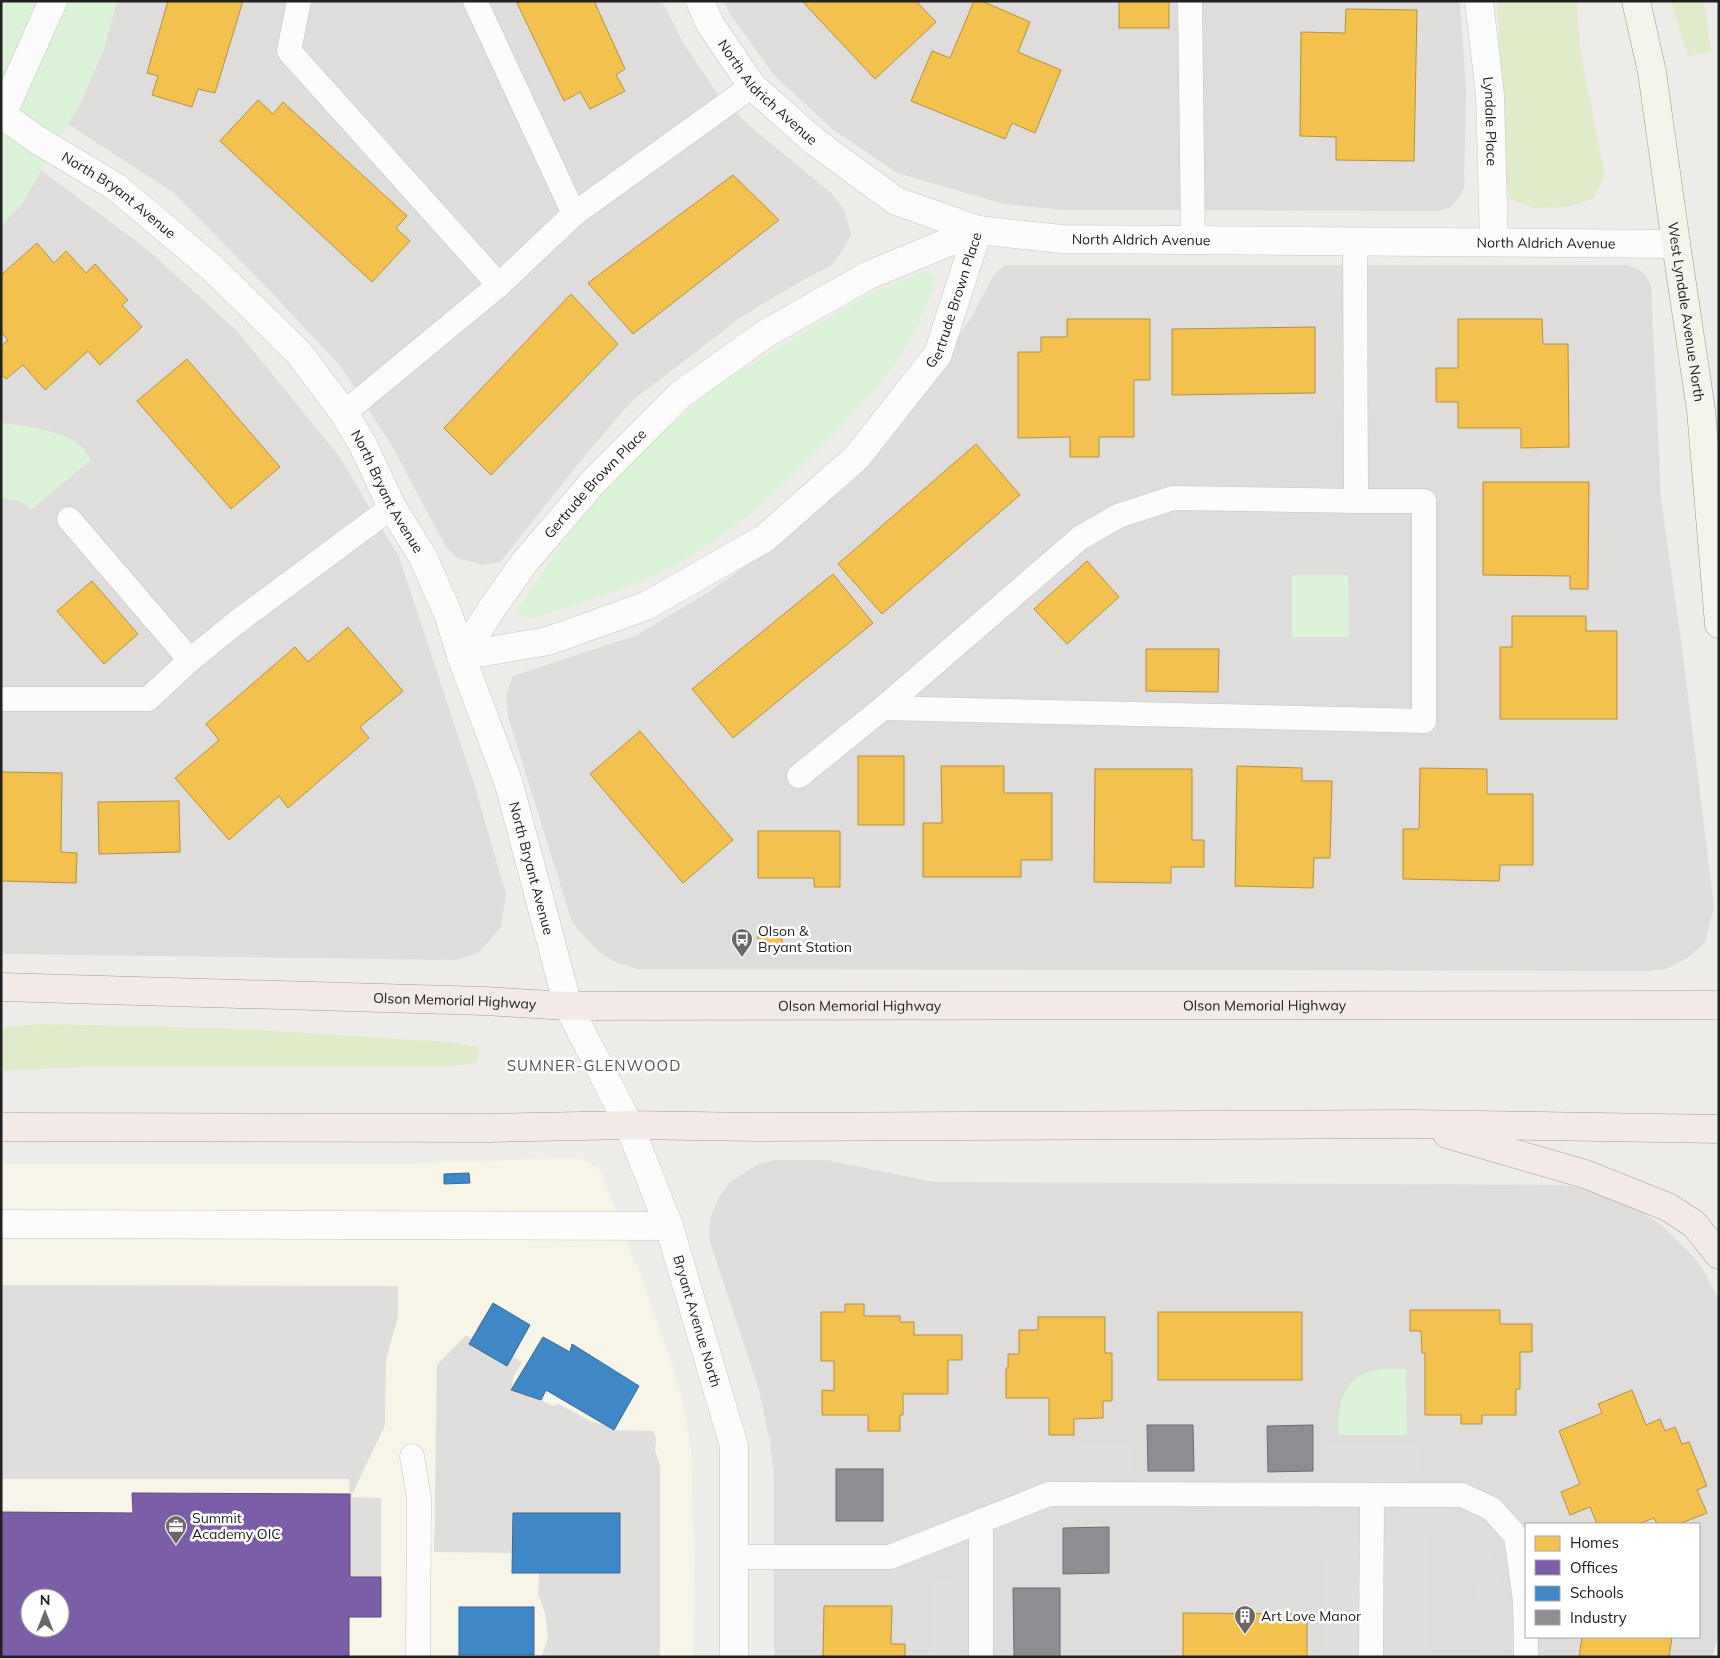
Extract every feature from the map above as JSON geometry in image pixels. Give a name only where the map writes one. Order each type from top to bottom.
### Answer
[{"type":"main road","name":"West Lyndale Avenue North","points":[[1636,1],[1652,72],[1702,410],[1719,624]]},
{"type":"main road","name":"Olson Memorial Highway","points":[[1,987],[484,1001],[568,1006],[1719,1005]]},
{"type":"main road","points":[[1412,1124],[1585,1174],[1668,1207],[1694,1224],[1719,1255]]},
{"type":"main road","points":[[1,1127],[490,1128],[629,1125],[757,1127],[1412,1124],[1719,1129]]},
{"type":"street","points":[[2,116],[54,1]]},
{"type":"street","name":"North Aldrich Avenue","points":[[700,1],[710,24],[752,86],[814,141],[896,201],[978,230],[1061,239],[1676,244]]},
{"type":"street","name":"Lyndale Place","points":[[1479,1],[1490,95],[1494,242]]},
{"type":"street","name":"North Bryant Avenue","points":[[2,116],[36,139],[116,187],[212,267],[299,353],[344,413],[363,445],[392,507],[423,557],[449,616],[461,656],[510,784],[568,1006]]},
{"type":"street","name":"Gertrude Brown Place","points":[[461,656],[493,606],[524,563],[594,481],[681,394],[765,334],[869,275],[978,230]]},
{"type":"street","name":"Gertrude Brown Place","points":[[461,656],[548,641],[646,606],[765,538],[857,457],[938,354],[978,230]]},
{"type":"street","name":"Bryant Avenue North","points":[[568,1006],[629,1125],[669,1226],[734,1446],[734,1657]]},
{"type":"street","points":[[1,1224],[669,1226]]},
{"type":"lane","points":[[299,1],[289,51],[499,284]]},
{"type":"lane","points":[[475,1],[574,214]]},
{"type":"lane","points":[[1190,1],[1193,240]]},
{"type":"lane","points":[[344,413],[499,284],[574,214],[752,86]]},
{"type":"lane","points":[[1355,241],[1356,501]]},
{"type":"lane","points":[[799,776],[882,708],[1080,538],[1118,516],[1173,498],[1424,501],[1424,721],[882,708]]},
{"type":"lane","points":[[1,699],[148,698],[190,660],[237,622],[392,507]]},
{"type":"lane","points":[[69,519],[190,660]]},
{"type":"lane","points":[[412,1456],[419,1498],[418,1657]]},
{"type":"lane","points":[[734,1557],[890,1557],[1049,1494],[1462,1495],[1492,1509],[1516,1536],[1525,1600]]},
{"type":"lane","points":[[1371,1657],[1372,1495]]},
{"type":"lane","points":[[981,1521],[981,1657]]},
{"type":"lane","points":[[1526,1638],[1526,1657]]},
{"type":"shaded area","points":[[117,1],[662,1],[682,41],[717,93],[751,127],[831,193],[845,211],[851,235],[832,265],[741,317],[632,401],[587,453],[500,562],[482,565],[458,558],[446,547],[392,446],[341,367],[276,297],[174,193],[68,124],[80,104],[103,51]]},
{"type":"shaded area","points":[[724,1],[1460,1],[1466,89],[1464,187],[1460,196],[1450,208],[1437,211],[1064,210],[1004,204],[897,173],[831,128],[774,75],[730,14]]},
{"type":"shaded area","points":[[41,170],[148,250],[237,331],[339,456],[399,557],[474,784],[506,894],[501,927],[478,953],[457,960],[1,954],[1,226],[23,202]]},
{"type":"shaded area","points":[[1004,265],[1627,265],[1638,269],[1645,275],[1651,285],[1661,499],[1682,647],[1714,907],[1705,942],[1689,957],[1666,969],[1647,971],[637,969],[615,962],[598,951],[578,930],[571,919],[508,716],[506,696],[513,676],[635,636],[707,593],[779,542],[853,481],[907,411],[972,316],[994,275]]},
{"type":"shaded area","points":[[570,1158],[585,1160],[602,1173],[635,1264],[641,1275],[681,1394],[691,1448],[694,1558],[693,1657],[1,1657],[1,1164],[404,1164]]},
{"type":"shaded area","points":[[775,1160],[826,1160],[934,1182],[1562,1185],[1582,1188],[1605,1195],[1642,1212],[1661,1225],[1691,1254],[1702,1268],[1719,1300],[1719,1633],[1712,1657],[774,1657],[774,1478],[770,1442],[759,1390],[710,1242],[711,1217],[718,1199],[729,1183],[758,1164]]},
{"type":"shaded area","points":[[1,1285],[398,1286],[398,1316],[386,1360],[385,1425],[351,1497],[381,1498],[381,1577],[350,1577],[349,1479],[1,1479]]},
{"type":"shaded area","points":[[466,1335],[472,1339],[469,1344],[512,1356],[522,1362],[513,1377],[512,1391],[541,1400],[553,1406],[559,1404],[590,1421],[608,1426],[614,1430],[653,1431],[656,1439],[655,1451],[660,1465],[660,1657],[541,1657],[548,1639],[545,1613],[538,1594],[539,1573],[619,1573],[620,1513],[513,1513],[513,1553],[434,1552],[437,1365]]},
{"type":"shaded area","points":[[1322,1444],[1419,1445],[1419,1473],[1322,1472]]},
{"type":"shaded area","points":[[1133,1445],[1133,1472],[1008,1473],[1008,1446]]},
{"type":"shaded area","points":[[1326,1535],[1429,1535],[1428,1657],[1323,1657]]},
{"type":"shaded area","points":[[1491,1550],[1504,1594],[1504,1657],[1478,1657],[1479,1607],[1467,1556]]},
{"type":"shaded area","points":[[933,1581],[958,1581],[958,1657],[932,1657]]},
{"type":"green space","points":[[1,1],[117,1],[103,51],[80,104],[23,202],[1,226]]},
{"type":"green space","points":[[1497,1],[1577,1],[1580,48],[1605,176],[1593,199],[1568,207],[1533,208],[1510,199],[1505,175]]},
{"type":"green space","points":[[1671,1],[1704,1],[1711,52],[1688,56]]},
{"type":"green space","points":[[923,272],[930,272],[933,277],[933,291],[905,348],[881,382],[839,428],[752,512],[691,556],[653,576],[603,596],[534,618],[527,619],[521,616],[518,610],[520,606],[573,528],[643,449],[718,384],[866,296]]},
{"type":"green space","points":[[1,423],[43,430],[74,441],[82,447],[91,460],[32,509],[19,501],[1,498]]},
{"type":"green space","points":[[1292,575],[1348,575],[1349,637],[1292,637]]},
{"type":"green space","points":[[41,1024],[242,1029],[447,1042],[479,1047],[478,1063],[452,1066],[79,1067],[1,1071],[1,1028]]},
{"type":"green space","points":[[1382,1369],[1406,1369],[1407,1435],[1338,1435],[1339,1410],[1345,1391],[1359,1377]]},
{"type":"building: Homes","points":[[168,1],[243,1],[215,93],[198,89],[192,107],[152,95],[158,76],[147,73]]},
{"type":"building: Homes","points":[[521,1],[594,1],[625,69],[616,75],[625,91],[590,109],[580,92],[564,101],[517,3]]},
{"type":"building: Homes","points":[[802,1],[916,1],[936,22],[875,79]]},
{"type":"building: Homes","points":[[974,1],[982,1],[1030,22],[1018,52],[1061,70],[1035,133],[1012,123],[1005,139],[911,101],[932,51],[950,58]]},
{"type":"building: Homes","points":[[1119,1],[1169,1],[1169,28],[1119,28]]},
{"type":"building: Homes","points":[[1346,9],[1417,10],[1414,161],[1336,160],[1336,137],[1300,136],[1301,32],[1345,33]]},
{"type":"building: Homes","points":[[258,100],[273,114],[283,102],[407,216],[396,228],[410,241],[372,282],[220,141]]},
{"type":"building: Homes","points":[[733,175],[779,220],[633,334],[588,283]]},
{"type":"building: Homes","points":[[37,243],[54,263],[66,251],[86,273],[95,264],[128,300],[122,305],[142,327],[100,365],[88,351],[45,390],[23,365],[6,379],[1,374],[1,346],[8,340],[1,332],[1,275]]},
{"type":"building: Homes","points":[[571,294],[618,344],[491,475],[444,428]]},
{"type":"building: Homes","points":[[1067,319],[1150,319],[1150,380],[1134,380],[1134,437],[1099,437],[1099,457],[1070,457],[1070,437],[1018,438],[1018,352],[1041,352],[1041,337],[1067,337]]},
{"type":"building: Homes","points":[[1458,319],[1542,319],[1543,344],[1568,344],[1569,447],[1521,448],[1521,428],[1458,428],[1458,402],[1436,402],[1436,368],[1458,368]]},
{"type":"building: Homes","points":[[1315,327],[1315,393],[1172,395],[1172,329]]},
{"type":"building: Homes","points":[[187,359],[280,467],[231,509],[137,401]]},
{"type":"building: Homes","points":[[976,444],[1020,495],[882,614],[838,564]]},
{"type":"building: Homes","points":[[1483,482],[1589,482],[1588,589],[1570,589],[1570,576],[1483,575]]},
{"type":"building: Homes","points":[[1087,561],[1119,597],[1067,644],[1034,609]]},
{"type":"building: Homes","points":[[833,574],[873,623],[733,738],[692,689]]},
{"type":"building: Homes","points":[[92,581],[138,634],[104,664],[57,611]]},
{"type":"building: Homes","points":[[1512,616],[1586,616],[1586,631],[1617,631],[1617,719],[1500,719],[1500,647],[1512,647]]},
{"type":"building: Homes","points":[[348,627],[403,691],[360,727],[369,738],[288,808],[279,796],[229,840],[175,778],[219,740],[206,724],[295,647],[308,662]]},
{"type":"building: Homes","points":[[1146,649],[1219,649],[1218,692],[1146,691]]},
{"type":"building: Homes","points":[[640,731],[733,840],[683,883],[590,774]]},
{"type":"building: Homes","points":[[858,756],[904,756],[904,825],[858,825]]},
{"type":"building: Homes","points":[[941,766],[1004,766],[1004,793],[1052,793],[1052,860],[1021,860],[1021,877],[923,877],[923,823],[942,823]]},
{"type":"building: Homes","points":[[1237,766],[1302,768],[1302,781],[1332,781],[1330,858],[1314,858],[1313,888],[1235,886]]},
{"type":"building: Homes","points":[[1420,768],[1487,769],[1487,794],[1533,794],[1533,865],[1500,865],[1499,881],[1403,879],[1403,829],[1419,829]]},
{"type":"building: Homes","points":[[1095,769],[1192,769],[1192,840],[1204,840],[1204,867],[1171,867],[1171,883],[1094,882]]},
{"type":"building: Homes","points":[[1,772],[62,773],[61,852],[77,853],[76,883],[1,881]]},
{"type":"building: Homes","points":[[179,801],[180,852],[99,854],[98,802]]},
{"type":"building: Homes","points":[[758,831],[840,831],[840,887],[814,887],[814,878],[758,878]]},
{"type":"building: Homes","points":[[758,933],[782,934],[782,944],[758,944]]},
{"type":"building: Homes","points":[[845,1304],[864,1304],[864,1316],[900,1316],[900,1322],[914,1322],[914,1335],[962,1335],[962,1360],[948,1360],[948,1394],[903,1394],[903,1415],[900,1415],[900,1431],[868,1431],[868,1415],[822,1415],[822,1390],[834,1391],[834,1361],[821,1361],[821,1312],[845,1312]]},
{"type":"building: Homes","points":[[1410,1310],[1500,1310],[1500,1324],[1532,1324],[1532,1352],[1520,1352],[1520,1389],[1516,1389],[1516,1415],[1482,1415],[1482,1424],[1461,1424],[1461,1415],[1425,1415],[1425,1353],[1422,1353],[1421,1331],[1410,1331]]},
{"type":"building: Homes","points":[[1158,1312],[1302,1312],[1302,1380],[1158,1380]]},
{"type":"building: Homes","points":[[1038,1317],[1105,1317],[1105,1353],[1112,1353],[1112,1401],[1103,1401],[1103,1418],[1074,1419],[1074,1435],[1049,1435],[1049,1398],[1006,1398],[1008,1354],[1019,1354],[1019,1330],[1038,1330]]},
{"type":"building: Homes","points":[[1632,1390],[1646,1425],[1660,1419],[1665,1431],[1675,1427],[1682,1444],[1689,1442],[1707,1486],[1697,1490],[1707,1513],[1682,1523],[1656,1523],[1654,1518],[1641,1523],[1597,1523],[1590,1507],[1570,1515],[1561,1492],[1580,1484],[1559,1431],[1602,1413],[1598,1404]]},
{"type":"building: Homes","points":[[824,1606],[892,1606],[891,1644],[905,1644],[905,1657],[823,1657]]},
{"type":"building: Homes","name":"Art Love Manor","points":[[1183,1613],[1307,1614],[1307,1657],[1183,1657]]},
{"type":"building: Homes","points":[[1582,1638],[1672,1638],[1669,1657],[1579,1657]]},
{"type":"building: Offices","name":"Summit Academy OIC","points":[[132,1493],[350,1494],[350,1577],[381,1577],[381,1617],[349,1617],[349,1657],[1,1657],[1,1512],[133,1513]]},
{"type":"building: Schools","points":[[469,1173],[470,1183],[444,1184],[444,1174]]},
{"type":"building: Schools","points":[[493,1303],[530,1325],[507,1366],[469,1344]]},
{"type":"building: Schools","points":[[543,1337],[570,1352],[572,1344],[639,1386],[614,1430],[546,1390],[541,1400],[511,1390]]},
{"type":"building: Schools","points":[[513,1513],[620,1513],[620,1573],[512,1573]]},
{"type":"building: Schools","points":[[459,1607],[534,1607],[534,1655],[459,1655]]},
{"type":"building: Industry","points":[[1147,1425],[1193,1425],[1194,1471],[1148,1471]]},
{"type":"building: Industry","points":[[1313,1425],[1313,1471],[1268,1472],[1267,1426]]},
{"type":"building: Industry","points":[[836,1469],[883,1469],[883,1521],[836,1521]]},
{"type":"building: Industry","points":[[1109,1527],[1109,1573],[1063,1574],[1063,1528]]},
{"type":"building: Industry","points":[[1013,1588],[1060,1588],[1060,1657],[1014,1657]]},
{"type":"place","name":"Olson & Bryant Station","points":[[742,958]]},
{"type":"place","name":"Summit Academy OIC","points":[[176,1545]]},
{"type":"place","name":"Art Love Manor","points":[[1245,1635]]},
{"type":"district","name":"SUMNER-GLENWOOD","points":[[594,1065]]}]
